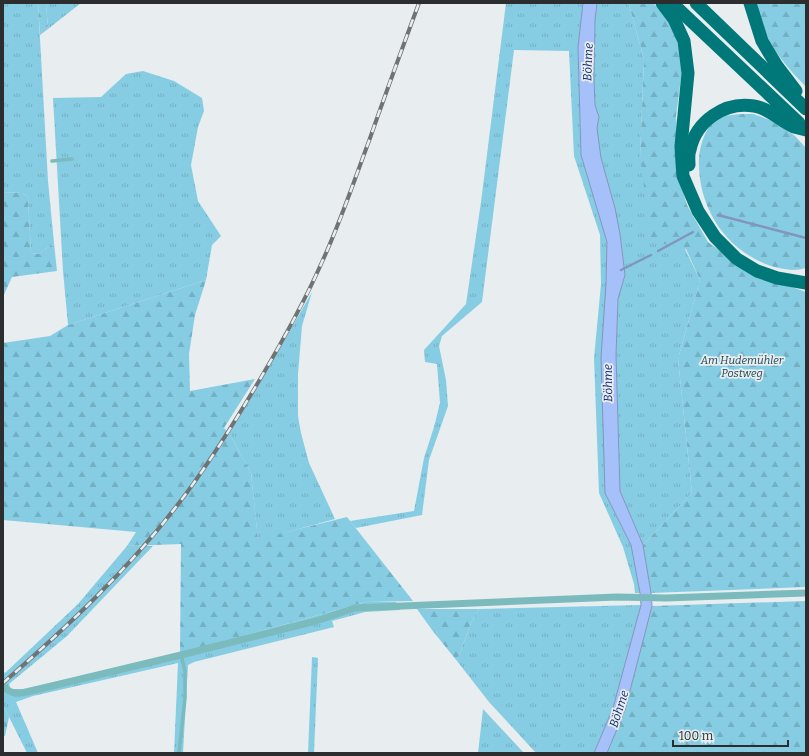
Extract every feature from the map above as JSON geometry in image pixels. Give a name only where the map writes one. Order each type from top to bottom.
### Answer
[{"type":"highway","points":[[662,3],[674,19],[684,41],[688,72],[681,152],[683,176],[698,211],[715,237],[737,259],[757,271],[777,278],[806,282]]},
{"type":"highway","points":[[672,3],[806,130]]},
{"type":"highway","points":[[696,3],[806,109]]},
{"type":"highway","points":[[750,3],[762,41],[777,66],[806,103]]},
{"type":"highway","points":[[690,191],[690,150],[699,128],[715,113],[732,106],[754,106],[775,114],[793,126],[806,130]]},
{"type":"street","points":[[3,686],[6,690],[17,694],[27,692],[181,656],[316,621],[355,608],[633,597],[666,598],[806,593]]},
{"type":"lane","points":[[52,161],[72,159]]},
{"type":"lane","points":[[179,753],[185,671],[181,656]]},
{"type":"green space","points":[[3,3],[38,3],[48,181],[54,243],[39,254],[31,253],[28,197],[22,193],[3,192]]},
{"type":"green space","points":[[38,3],[46,3],[48,29],[40,35]]},
{"type":"green space","points":[[46,3],[81,3],[48,29]]},
{"type":"green space","points":[[506,3],[583,3],[578,47],[581,155],[607,242],[605,493],[631,545],[640,593],[635,593],[634,584],[623,547],[599,493],[594,358],[601,284],[600,235],[574,156],[569,51],[514,50],[482,302],[442,336],[439,346],[446,380],[448,406],[429,460],[422,515],[356,528],[350,521],[414,511],[424,458],[440,403],[437,364],[425,362],[424,350],[466,304],[481,202]]},
{"type":"green space","points":[[597,3],[626,3],[629,5],[644,59],[640,156],[700,280],[678,359],[692,493],[643,545],[620,491],[616,355],[618,299],[625,275],[620,234],[615,208],[601,158],[597,128],[599,117],[595,105],[594,79],[595,20]]},
{"type":"green space","name":"Am Hudemühler Postweg","points":[[626,3],[653,3],[664,14],[675,34],[683,63],[676,116],[680,182],[687,205],[708,242],[750,272],[806,292],[806,587],[651,593],[643,545],[692,493],[678,359],[700,280],[686,249],[651,241],[640,156],[644,59],[629,5]]},
{"type":"green space","points":[[757,3],[806,3],[806,87],[786,65],[770,42],[760,19]]},
{"type":"green space","points":[[143,71],[174,81],[202,98],[204,111],[198,127],[191,165],[198,201],[221,236],[212,245],[206,280],[68,325],[63,271],[53,98],[101,97],[126,74]]},
{"type":"green space","points":[[753,114],[773,121],[795,136],[806,148],[806,268],[792,270],[779,268],[762,262],[747,254],[733,244],[722,231],[712,216],[705,201],[701,184],[699,160],[700,148],[710,125],[722,117]]},
{"type":"green space","points":[[3,192],[22,193],[28,197],[31,253],[39,254],[54,243],[57,271],[12,277],[3,297]]},
{"type":"green space","points":[[206,280],[195,315],[189,354],[190,391],[255,379],[224,428],[229,433],[251,473],[258,539],[347,517],[413,601],[366,602],[180,653],[181,544],[127,546],[136,532],[3,520],[3,343],[50,336],[68,325]]},
{"type":"green space","points":[[312,292],[302,326],[298,374],[298,416],[309,463],[335,519],[258,540],[251,473],[229,433]]},
{"type":"green space","points":[[127,546],[153,546],[67,636],[9,684],[11,689],[23,689],[180,653],[366,602],[396,602],[400,610],[365,612],[332,621],[334,627],[194,662],[188,665],[183,753],[174,753],[178,663],[33,696],[16,702],[38,753],[27,753],[3,705],[3,671],[5,673],[78,604]]},
{"type":"green space","points":[[806,601],[806,753],[607,753],[625,710],[652,606]]},
{"type":"green space","points":[[641,605],[613,708],[594,753],[536,753],[489,702],[457,661],[471,623],[479,609]]},
{"type":"green space","points":[[417,609],[479,609],[471,623],[457,661],[432,630]]},
{"type":"green space","points":[[312,657],[318,658],[314,753],[308,753]]},
{"type":"green space","points":[[3,705],[9,717],[5,736],[3,736]]},
{"type":"green space","points":[[483,709],[524,753],[478,753]]},
{"type":"water","name":"Böhme","points":[[583,3],[597,3],[595,20],[594,79],[595,105],[599,117],[597,128],[601,158],[615,208],[620,234],[625,275],[618,299],[616,355],[620,491],[643,545],[652,606],[625,710],[607,753],[594,753],[613,708],[641,605],[631,545],[605,493],[601,357],[607,242],[581,155],[578,47]]},
{"type":"waterway","points":[[718,215],[806,238]]},
{"type":"waterway","points":[[658,251],[693,232]]},
{"type":"waterway","points":[[621,270],[651,255]]},
{"type":"railway","points":[[3,683],[96,598],[139,552],[190,488],[240,412],[268,366],[292,322],[329,247],[347,202],[419,3]]}]
